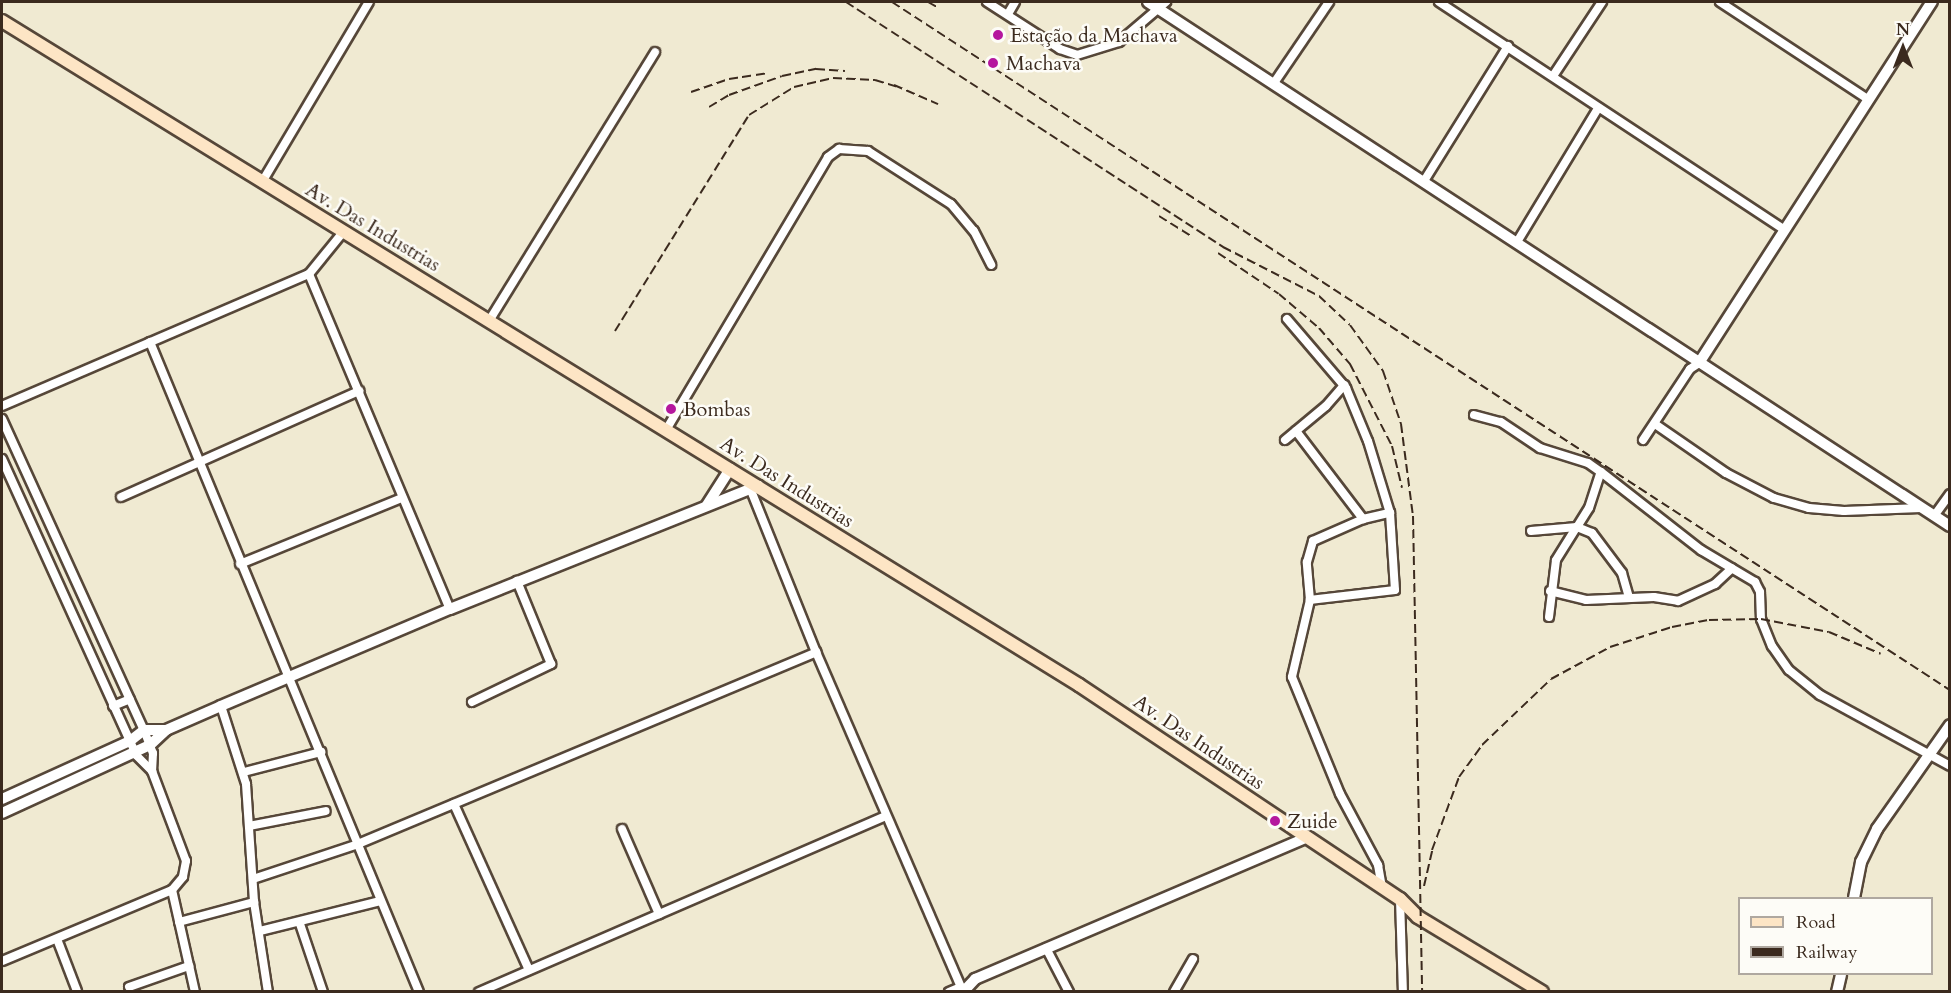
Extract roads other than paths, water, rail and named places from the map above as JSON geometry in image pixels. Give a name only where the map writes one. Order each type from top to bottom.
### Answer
[{"type":"main road","name":"Av. Das Industrias","points":[[2,21],[730,469],[754,487],[1079,685],[1400,899],[1418,917],[1542,992]]},
{"type":"street","points":[[261,182],[369,2]]},
{"type":"street","points":[[987,2],[1060,49],[1077,55],[1119,42],[1163,6]]},
{"type":"street","points":[[1008,14],[1015,2]]},
{"type":"street","points":[[1148,2],[1163,6],[1274,83],[1950,526]]},
{"type":"street","points":[[1274,83],[1329,2]]},
{"type":"street","points":[[1439,2],[1785,230]]},
{"type":"street","points":[[1553,76],[1602,2]]},
{"type":"street","points":[[1720,2],[1869,100]]},
{"type":"street","points":[[1643,440],[1690,369],[1700,363],[1932,2]]},
{"type":"street","points":[[1424,181],[1508,46]]},
{"type":"street","points":[[489,321],[655,52]]},
{"type":"street","points":[[1517,242],[1598,108]]},
{"type":"street","points":[[666,430],[825,163],[839,150],[868,151],[951,204],[974,231],[991,265]]},
{"type":"street","points":[[2,406],[309,274],[344,231]]},
{"type":"street","points":[[309,274],[450,609]]},
{"type":"street","points":[[1287,319],[1344,385],[1368,441],[1390,513],[1395,590],[1352,598],[1310,600]]},
{"type":"street","points":[[150,342],[197,463],[291,676],[380,901],[419,992]]},
{"type":"street","points":[[1285,440],[1344,385]]},
{"type":"street","points":[[121,497],[358,391]]},
{"type":"street","points":[[1474,415],[1501,422],[1540,448],[1588,463],[1701,550],[1755,582],[1768,637],[1789,670],[1820,695],[1950,766]]},
{"type":"street","points":[[2,419],[144,730],[150,745],[152,771],[186,861],[183,877],[172,890],[2,962]]},
{"type":"street","points":[[1654,424],[1726,473],[1774,498],[1809,508],[1844,511],[1921,508]]},
{"type":"street","points":[[1296,431],[1363,519]]},
{"type":"street","points":[[2,459],[134,752],[152,771]]},
{"type":"street","points":[[707,505],[730,469]]},
{"type":"street","points":[[1549,617],[1550,591],[1556,560],[1589,508],[1600,472]]},
{"type":"street","points":[[2,813],[150,745],[166,730],[221,706],[517,581],[754,487],[816,651],[962,990]]},
{"type":"street","points":[[1934,516],[1950,494]]},
{"type":"street","points":[[240,564],[402,498]]},
{"type":"street","points":[[1382,888],[1378,865],[1350,815],[1295,692],[1294,663],[1310,600],[1309,547],[1313,541],[1363,519],[1390,513]]},
{"type":"street","points":[[1531,531],[1578,527],[1592,533],[1622,573],[1629,598]]},
{"type":"street","points":[[1550,591],[1586,600],[1629,598],[1678,601],[1692,598],[1732,568]]},
{"type":"street","points":[[472,702],[551,664],[517,581]]},
{"type":"street","points":[[69,608],[85,600]]},
{"type":"street","points":[[253,879],[358,844],[816,651]]},
{"type":"street","points":[[113,706],[129,699]]},
{"type":"street","points":[[221,706],[244,772],[254,902],[261,932],[268,992]]},
{"type":"street","points":[[1854,897],[1865,852],[1950,725]]},
{"type":"street","points":[[2,799],[129,741],[144,730],[166,730]]},
{"type":"street","points":[[244,772],[321,752]]},
{"type":"street","points":[[454,804],[530,970]]},
{"type":"street","points":[[249,826],[326,811]]},
{"type":"street","points":[[479,992],[886,816]]},
{"type":"street","points":[[622,829],[659,914]]},
{"type":"street","points":[[949,992],[962,990],[975,979],[1306,838]]},
{"type":"street","points":[[172,890],[195,992]]},
{"type":"street","points":[[1400,899],[1403,992]]},
{"type":"street","points":[[261,932],[300,924],[380,901]]},
{"type":"street","points":[[179,922],[254,902]]},
{"type":"street","points":[[300,924],[323,992]]},
{"type":"street","points":[[57,939],[77,991]]},
{"type":"street","points":[[1046,948],[1069,992]]},
{"type":"street","points":[[1174,992],[1192,958]]},
{"type":"street","points":[[129,987],[189,966]]},
{"type":"street","points":[[1837,992],[1841,975]]},
{"type":"railway","points":[[846,2],[1223,247],[1319,296],[1350,325],[1383,371],[1401,424],[1413,516],[1422,992]]},
{"type":"railway","points":[[892,2],[1950,690]]},
{"type":"railway","points":[[928,2],[937,7]]},
{"type":"railway","points":[[709,107],[729,95],[782,76],[816,69],[845,71]]},
{"type":"railway","points":[[691,92],[729,79],[769,73]]},
{"type":"railway","points":[[615,331],[749,115],[794,87],[833,78],[875,80],[901,88]]},
{"type":"railway","points":[[894,85],[938,104]]},
{"type":"railway","points":[[1159,216],[1192,237]]},
{"type":"railway","points":[[1218,253],[1279,294],[1319,328],[1350,364],[1392,446],[1402,488]]},
{"type":"railway","points":[[1424,886],[1432,850],[1459,777],[1482,745],[1551,679],[1610,647],[1672,627],[1709,620],[1761,619],[1829,632],[1881,654]]},
{"type":"place","name":"Estação da Machava","points":[[998,35]]},
{"type":"place","name":"Machava","points":[[993,63]]},
{"type":"place","name":"Bombas","points":[[671,409]]},
{"type":"place","name":"Zuide","points":[[1275,821]]}]
